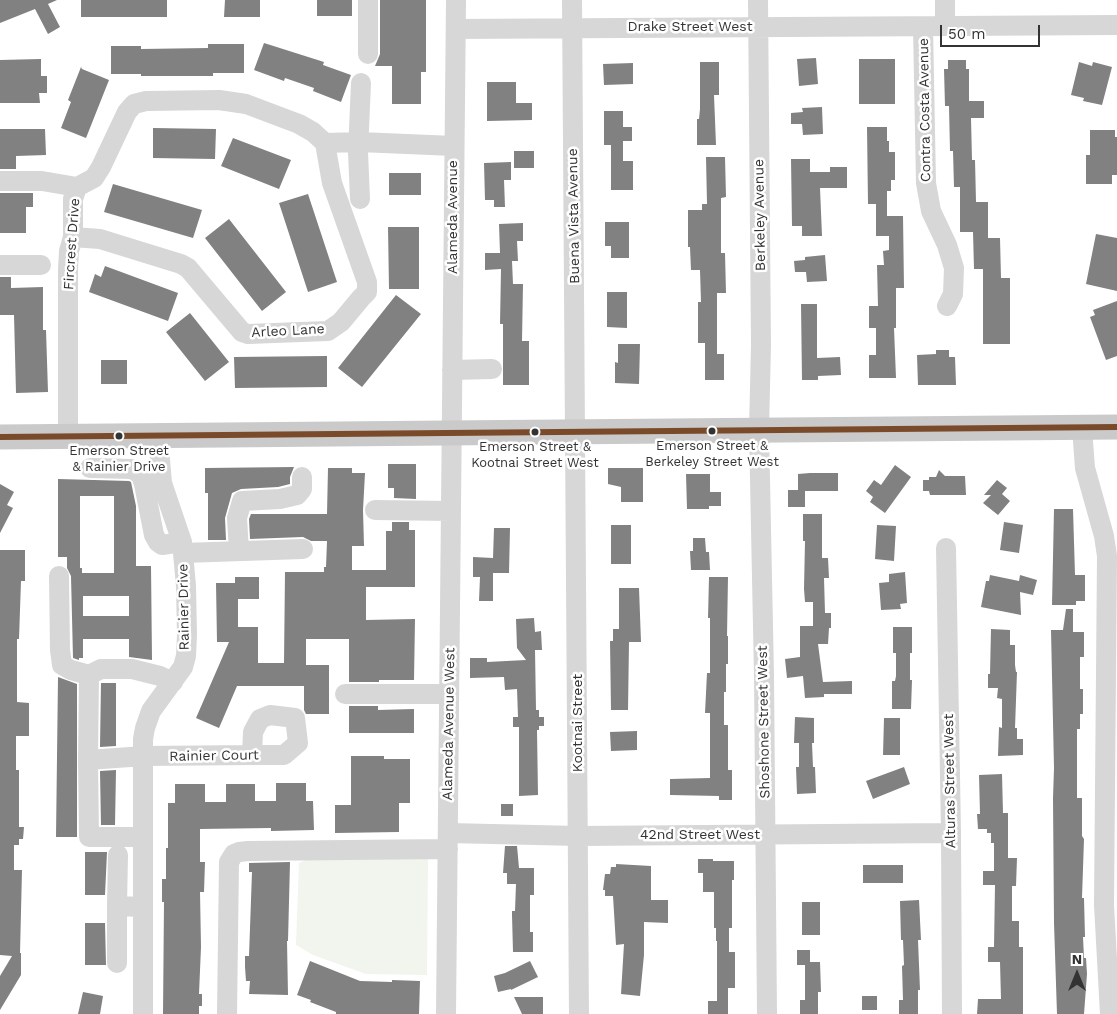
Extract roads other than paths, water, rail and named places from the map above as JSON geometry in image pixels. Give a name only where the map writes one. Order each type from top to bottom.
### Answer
[{"type":"main road","points":[[0,437],[1117,427]]},
{"type":"street","points":[[368,0],[368,54]]},
{"type":"street","name":"Alameda Avenue","points":[[452,433],[456,0]]},
{"type":"street","name":"Buena Vista Avenue","points":[[572,0],[576,432]]},
{"type":"street","name":"Berkeley Avenue","points":[[758,0],[761,345],[759,430]]},
{"type":"street","name":"Contra Costa Avenue","points":[[945,0],[945,26]]},
{"type":"street","points":[[945,26],[1117,25]]},
{"type":"street","name":"Drake Street West","points":[[456,29],[945,26]]},
{"type":"street","name":"Contra Costa Avenue","points":[[923,27],[926,183],[932,211],[947,245],[954,268],[953,294],[947,306]]},
{"type":"street","points":[[360,199],[361,83]]},
{"type":"street","name":"Fircrest Drive","points":[[68,436],[68,270],[69,251],[73,237],[73,199],[77,188],[94,178],[102,167],[127,112],[134,104],[146,101],[219,100],[246,104],[299,124],[313,132],[325,143]]},
{"type":"street","points":[[325,143],[359,142],[454,146]]},
{"type":"street","name":"Arleo Lane","points":[[73,237],[100,239],[182,264],[188,268],[242,332],[248,334],[328,331],[341,322],[367,292],[367,282],[332,182],[325,143]]},
{"type":"street","points":[[0,182],[42,180],[77,188]]},
{"type":"street","points":[[0,265],[42,265]]},
{"type":"street","points":[[452,370],[492,369]]},
{"type":"street","points":[[1082,428],[1085,468],[1104,536],[1107,556],[1104,905],[1110,1014]]},
{"type":"street","name":"Shoshone Street West","points":[[759,430],[767,1014]]},
{"type":"street","name":"Kootnai Street","points":[[576,432],[579,1014]]},
{"type":"street","name":"Alameda Avenue West","points":[[446,1014],[452,433]]},
{"type":"street","name":"Rainier Drive","points":[[142,1014],[143,739],[151,711],[183,667],[186,656],[186,586],[182,547],[162,483],[158,436]]},
{"type":"street","points":[[90,468],[132,469],[141,475],[154,535],[158,542],[162,544],[239,551],[303,549]]},
{"type":"street","points":[[239,551],[237,518],[242,501],[297,495],[302,489],[302,476]]},
{"type":"street","points":[[375,510],[451,511]]},
{"type":"street","name":"Alturas Street West","points":[[946,548],[952,1014]]},
{"type":"street","points":[[59,576],[62,665],[71,670],[89,675],[101,669],[132,669],[160,676],[173,682]]},
{"type":"street","points":[[89,675],[89,837],[144,833]]},
{"type":"street","points":[[345,694],[449,694]]},
{"type":"street","name":"Rainier Court","points":[[88,760],[144,756],[284,755],[298,743],[295,718],[270,715],[260,719],[253,732],[252,755]]},
{"type":"street","name":"42nd Street West","points":[[227,1014],[229,862],[234,854],[248,851],[579,836],[951,833]]},
{"type":"street","points":[[117,963],[118,855]]},
{"type":"street","points":[[117,906],[142,907]]},
{"type":"place","name":"Emerson Street & Berkeley Street West","points":[[712,431]]},
{"type":"place","name":"Emerson Street & Kootnai Street West","points":[[535,432]]},
{"type":"place","name":"Emerson Street & Rainier Drive","points":[[119,436]]}]
